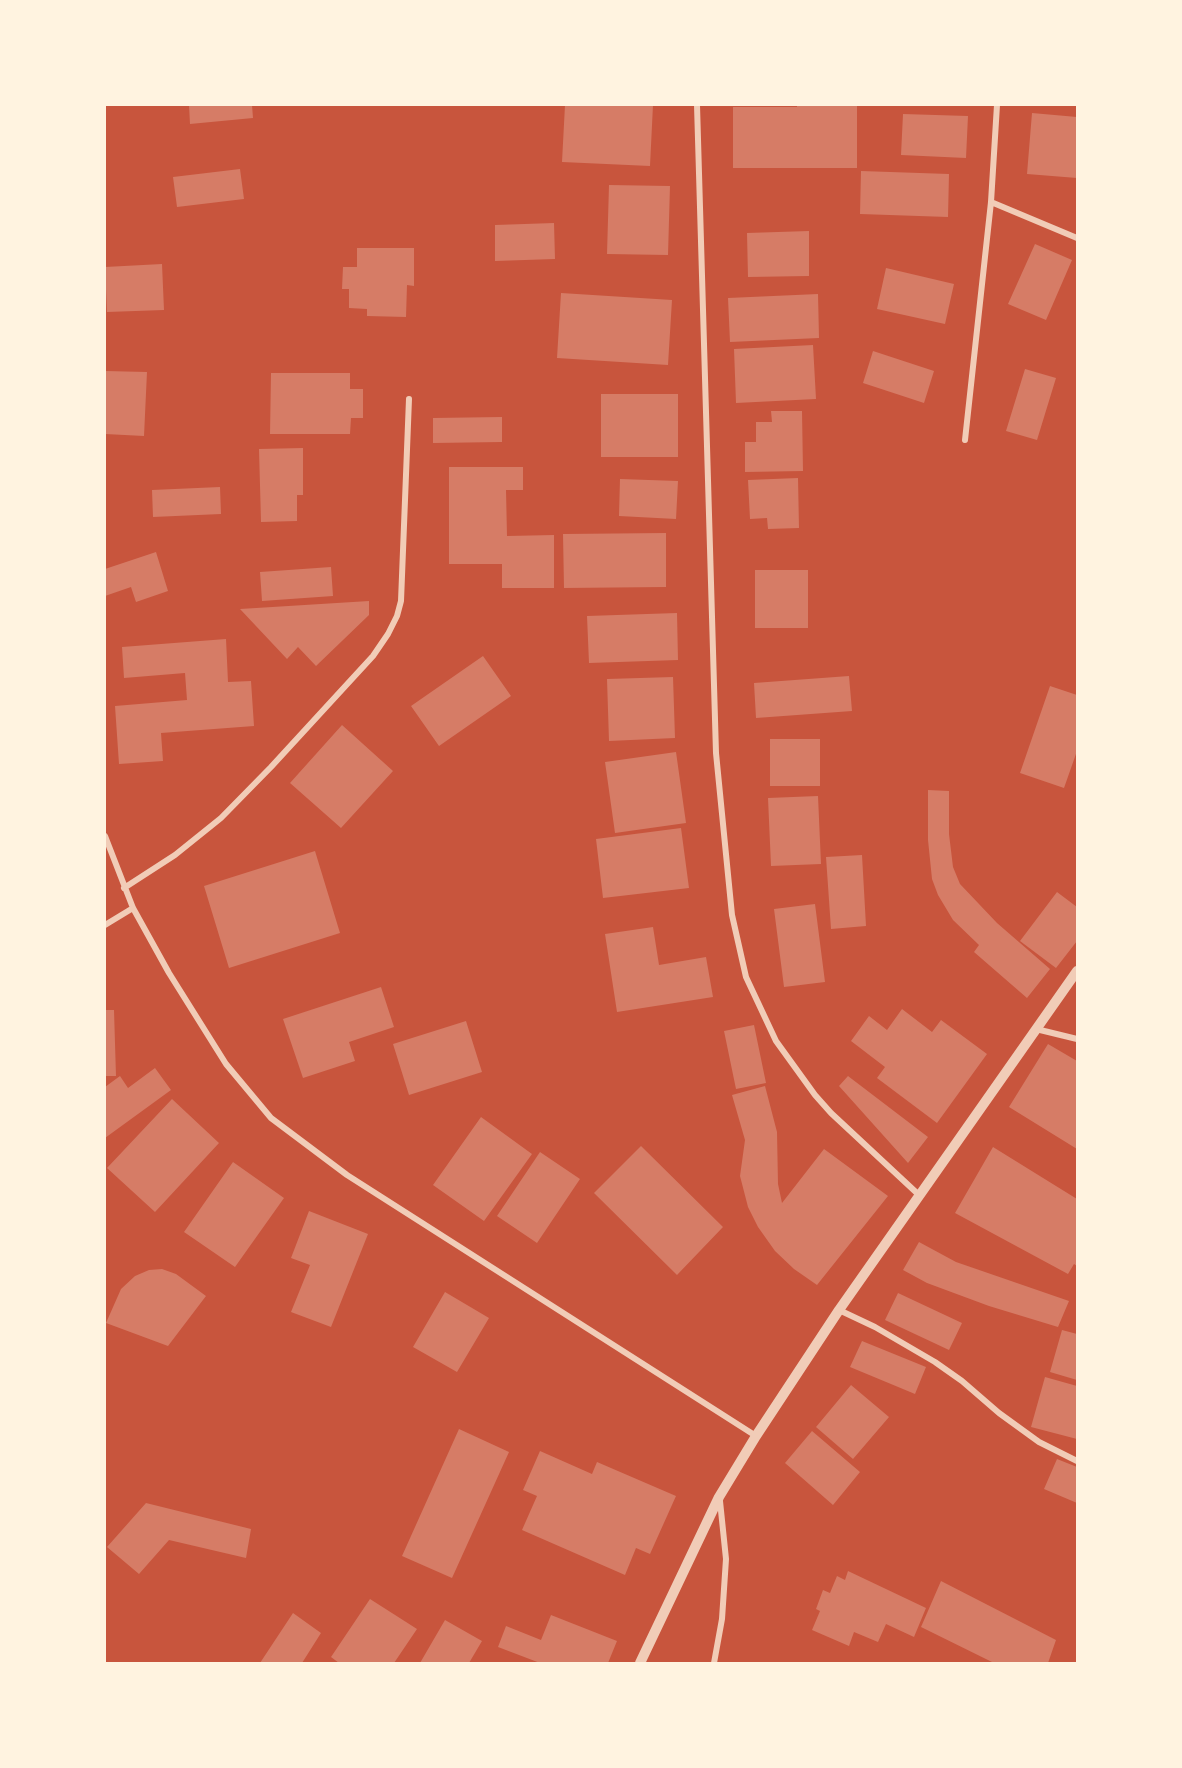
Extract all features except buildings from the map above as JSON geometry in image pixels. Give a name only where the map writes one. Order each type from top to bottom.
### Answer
[{"type":"street","points":[[697,105],[716,753],[732,915],[747,977],[776,1041],[831,1113],[919,1195]]},
{"type":"street","points":[[965,440],[991,202],[997,105]]},
{"type":"street","points":[[991,202],[1077,238]]},
{"type":"street","points":[[124,888],[175,855],[221,818],[272,767],[373,656],[388,634],[401,601],[408,399]]},
{"type":"street","points":[[105,836],[133,908],[169,973],[226,1064],[271,1118],[347,1175],[756,1436]]},
{"type":"street","points":[[105,925],[133,908]]},
{"type":"street","points":[[640,1663],[719,1497],[756,1436],[839,1310],[1077,971]]},
{"type":"street","points":[[1036,1029],[1077,1039]]},
{"type":"street","points":[[839,1310],[875,1327],[935,1362],[1039,1442],[1077,1461]]},
{"type":"street","points":[[714,1663],[722,1619],[726,1559],[719,1497]]}]
